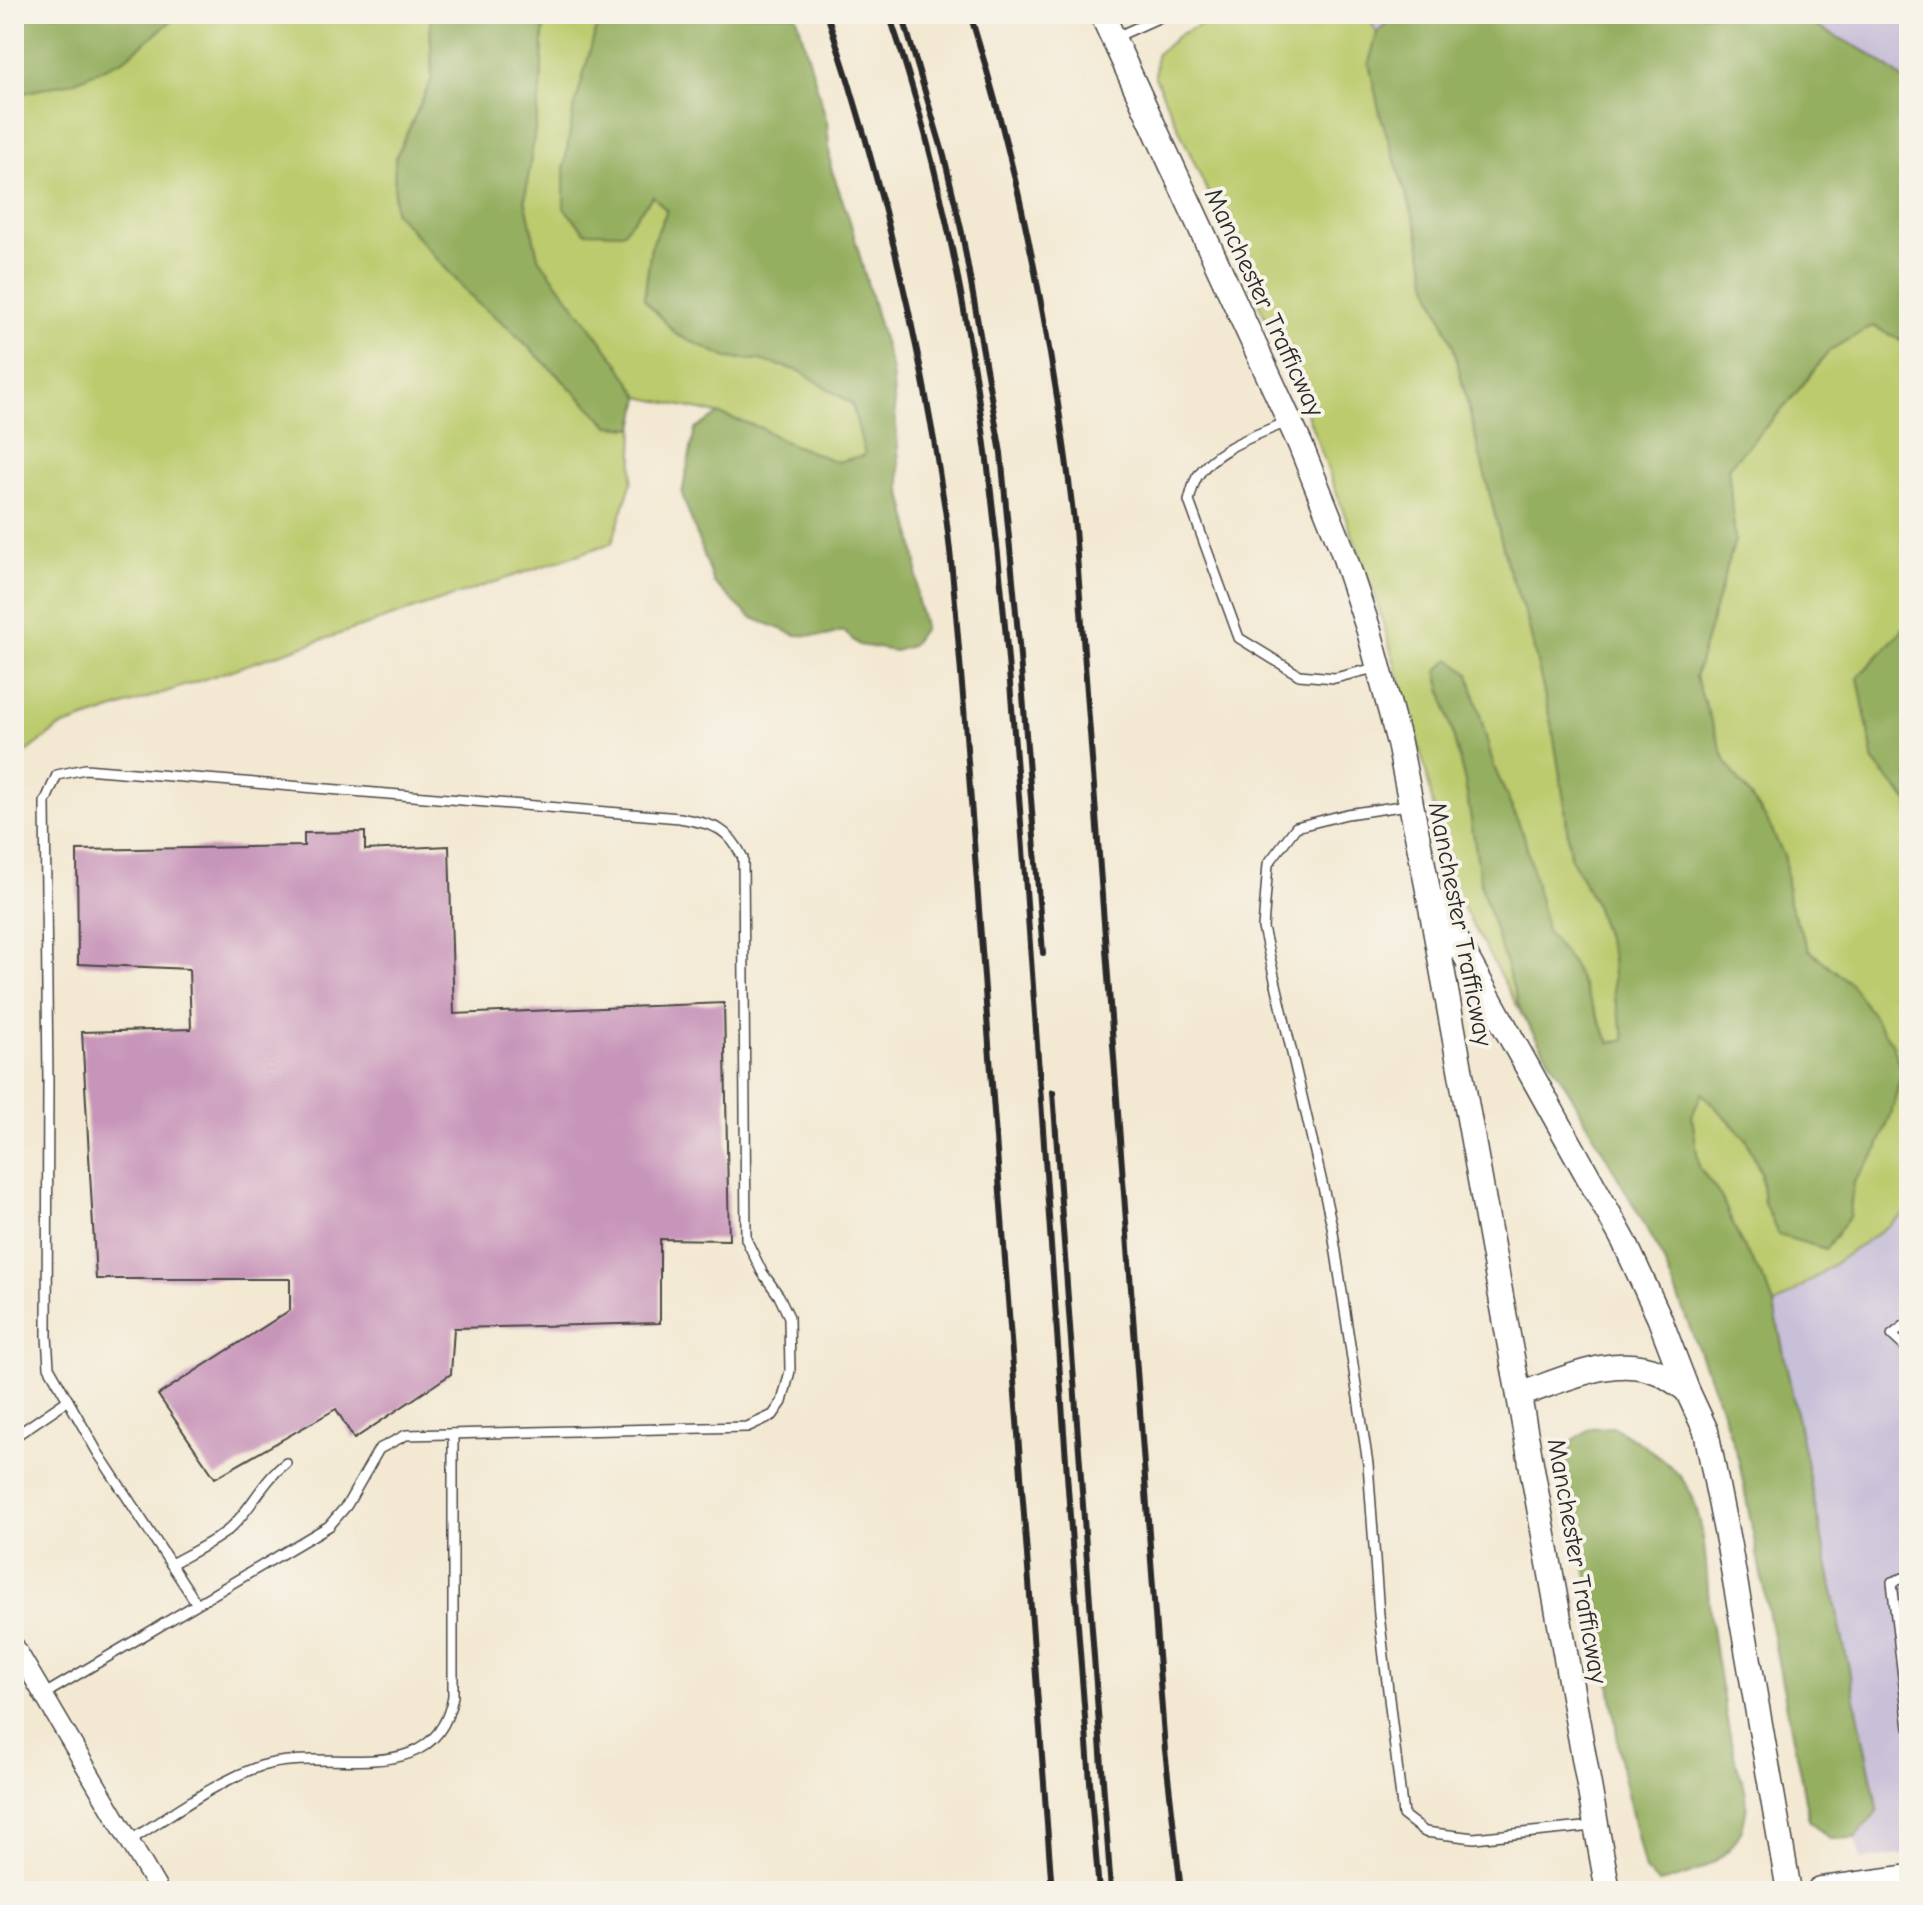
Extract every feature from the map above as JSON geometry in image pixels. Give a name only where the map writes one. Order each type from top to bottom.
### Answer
[{"type":"main road","name":"Manchester Trafficway","points":[[1102,14],[1289,421],[1342,549],[1379,667],[1399,743],[1427,885],[1608,1891]]},
{"type":"main road","points":[[1427,885],[1624,1241],[1706,1431],[1789,1891]]},
{"type":"main road","points":[[1519,1395],[1599,1369],[1630,1366],[1659,1372],[1687,1390]]},
{"type":"main road","points":[[1821,1891],[1909,1879]]},
{"type":"street","points":[[14,1645],[159,1891]]},
{"type":"lane","points":[[1113,39],[1167,14]]},
{"type":"lane","points":[[1289,421],[1248,439],[1214,459],[1196,478],[1189,501],[1239,638],[1299,675],[1335,678],[1379,667]]},
{"type":"lane","points":[[43,1695],[197,1604],[329,1526],[347,1505],[379,1449],[406,1435],[747,1427],[773,1415],[782,1402],[790,1371],[789,1317],[746,1239],[743,858],[732,837],[713,825],[680,818],[85,769],[57,775],[45,802],[49,1367],[98,1453],[197,1604]]},
{"type":"lane","points":[[1411,805],[1347,814],[1296,827],[1268,864],[1263,928],[1332,1226],[1368,1464],[1379,1615],[1403,1815],[1425,1832],[1474,1838],[1597,1826]]},
{"type":"lane","points":[[1909,1322],[1892,1335],[1909,1351]]},
{"type":"lane","points":[[14,1437],[68,1400]]},
{"type":"lane","points":[[129,1841],[234,1778],[263,1765],[292,1761],[395,1758],[418,1751],[435,1736],[450,1713],[453,1696],[453,1434]]},
{"type":"lane","points":[[171,1564],[227,1531],[260,1488],[286,1463]]},
{"type":"lane","points":[[1909,1576],[1892,1582],[1909,1728]]},
{"type":"shaded area","points":[[1368,14],[1393,14],[1377,34]]},
{"type":"shaded area","points":[[1792,14],[1909,14],[1909,84],[1869,53]]},
{"type":"shaded area","points":[[1909,1211],[1909,1854],[1861,1860],[1855,1838],[1878,1810],[1774,1306]]},
{"type":"green space","points":[[14,14],[180,14],[123,60],[73,82],[14,95]]},
{"type":"green space","points":[[180,14],[430,14],[432,79],[395,159],[394,211],[476,302],[506,325],[609,426],[634,428],[632,481],[612,543],[58,728],[14,762],[14,95],[123,60]]},
{"type":"green space","points":[[430,14],[544,14],[541,88],[525,199],[538,257],[640,397],[634,428],[610,426],[506,325],[476,302],[394,211],[395,159],[432,79]]},
{"type":"green space","points":[[544,14],[600,14],[595,38],[653,196],[667,210],[651,247],[644,299],[677,335],[728,358],[759,360],[800,371],[852,404],[866,455],[837,462],[783,441],[761,428],[719,414],[640,397],[538,258],[525,199],[541,88]]},
{"type":"green space","points":[[600,14],[796,14],[827,122],[831,168],[850,221],[892,371],[901,490],[917,563],[917,597],[924,628],[911,646],[895,651],[859,645],[843,631],[826,636],[796,635],[750,617],[714,583],[682,494],[695,429],[719,414],[761,428],[783,441],[837,462],[865,455],[852,404],[800,371],[759,360],[728,358],[677,335],[644,299],[651,247],[667,211],[653,196],[622,233],[585,232],[564,208],[564,168],[573,113]]},
{"type":"green space","points":[[1227,14],[1368,14],[1377,34],[1369,63],[1418,231],[1428,284],[1453,345],[1507,564],[1528,623],[1553,732],[1570,856],[1594,902],[1612,956],[1614,996],[1626,1039],[1610,1043],[1573,965],[1547,932],[1524,836],[1494,767],[1469,674],[1450,660],[1437,671],[1465,782],[1482,889],[1522,1015],[1448,880],[1426,771],[1376,599],[1297,387],[1155,77],[1156,55],[1180,34]]},
{"type":"green space","points":[[1393,14],[1792,14],[1869,53],[1909,84],[1909,344],[1873,326],[1830,350],[1788,403],[1728,467],[1735,540],[1695,677],[1726,762],[1767,820],[1785,858],[1789,904],[1809,950],[1850,983],[1892,1043],[1902,1071],[1891,1114],[1875,1154],[1854,1182],[1849,1217],[1826,1249],[1778,1235],[1764,1203],[1761,1173],[1746,1139],[1702,1093],[1692,1116],[1699,1167],[1721,1197],[1741,1242],[1768,1288],[1774,1306],[1878,1810],[1855,1838],[1830,1839],[1809,1820],[1739,1462],[1720,1404],[1660,1252],[1522,1015],[1482,889],[1465,782],[1437,671],[1450,659],[1469,674],[1494,767],[1524,836],[1547,932],[1573,965],[1610,1043],[1625,1039],[1614,996],[1612,956],[1594,902],[1570,856],[1553,732],[1528,623],[1507,564],[1453,345],[1428,284],[1418,231],[1380,114],[1369,63],[1377,34]]},
{"type":"green space","points":[[1873,326],[1909,344],[1909,623],[1858,677],[1874,762],[1909,803],[1909,1211],[1774,1306],[1768,1288],[1741,1242],[1721,1197],[1699,1167],[1691,1116],[1702,1093],[1746,1139],[1761,1173],[1764,1203],[1849,1217],[1854,1182],[1875,1154],[1891,1114],[1902,1072],[1850,983],[1809,950],[1789,904],[1784,857],[1767,820],[1726,762],[1695,677],[1735,540],[1728,467],[1788,403],[1830,350]]},
{"type":"green space","points":[[1909,623],[1909,803],[1874,762],[1858,677]]},
{"type":"green space","points":[[1614,1427],[1668,1464],[1691,1494],[1703,1538],[1710,1614],[1723,1697],[1732,1746],[1746,1795],[1742,1828],[1728,1850],[1708,1866],[1659,1883],[1645,1870],[1622,1772],[1607,1661],[1563,1474],[1572,1441],[1591,1428]]},
{"type":"building","points":[[365,832],[365,850],[449,846],[454,1014],[724,1003],[729,1240],[660,1239],[660,1323],[454,1328],[451,1374],[354,1439],[336,1409],[215,1478],[158,1395],[290,1310],[290,1279],[96,1279],[82,1032],[191,1029],[189,969],[78,964],[77,850],[304,846],[304,833]]},
{"type":"railway","points":[[827,14],[865,136],[897,259],[924,383],[948,534],[964,708],[1052,1891]]},
{"type":"railway","points":[[889,14],[921,119],[947,225],[968,332],[997,549],[1017,767],[1099,1891]]},
{"type":"railway","points":[[902,14],[944,156],[962,233],[1001,453],[1043,953]]},
{"type":"railway","points":[[970,14],[1021,205],[1047,334],[1075,529],[1165,1750],[1181,1891]]},
{"type":"railway","points":[[1053,1092],[1111,1891]]}]
